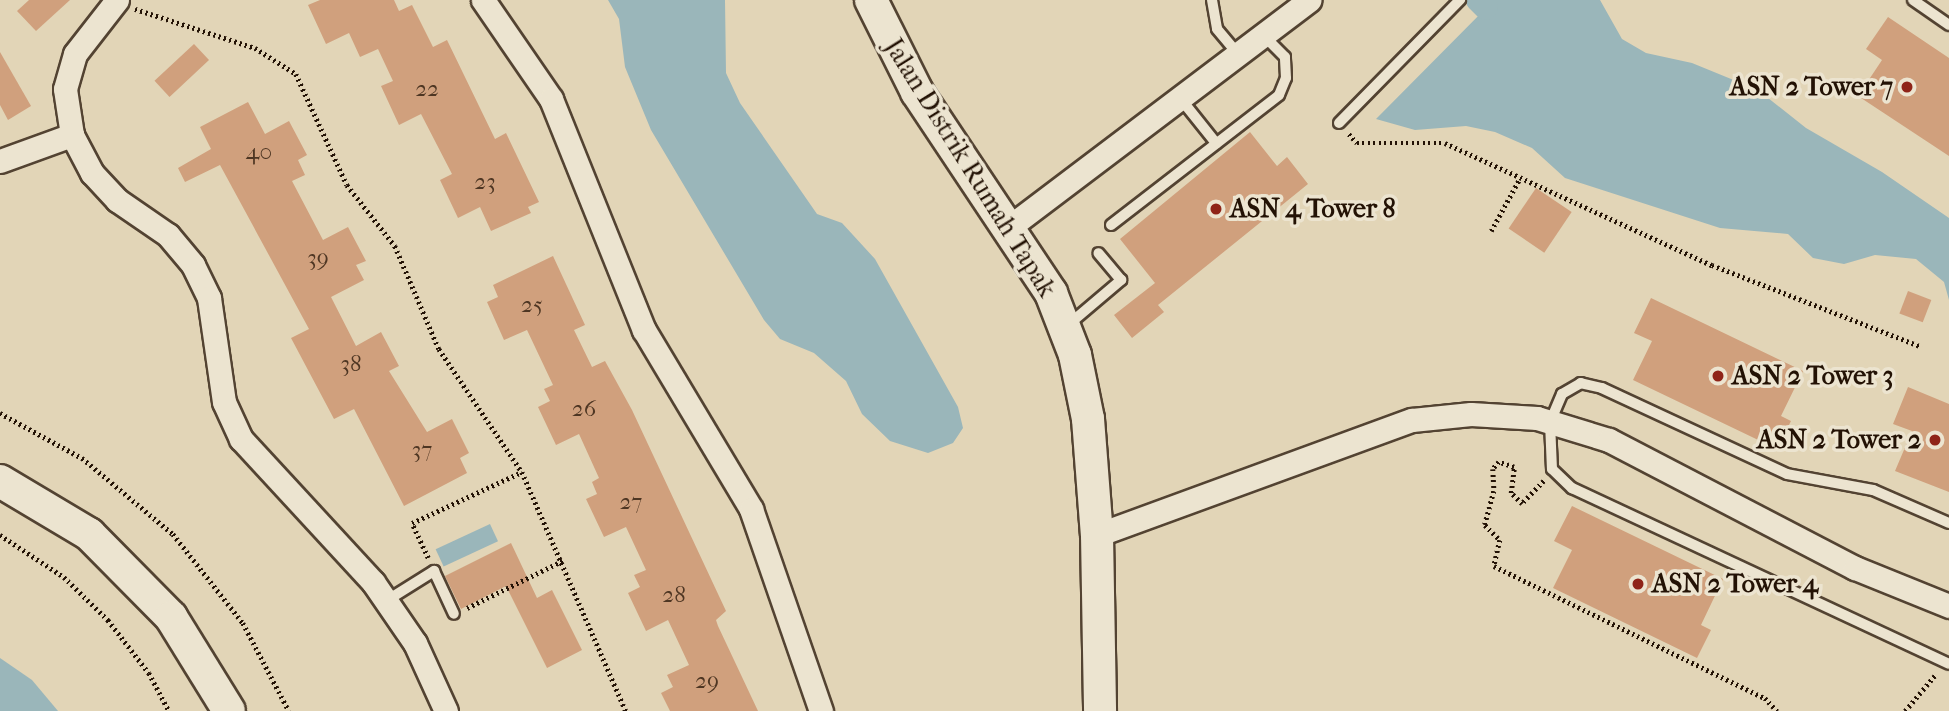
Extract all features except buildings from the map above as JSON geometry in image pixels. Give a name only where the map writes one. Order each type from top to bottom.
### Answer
[{"type":"street","points":[[483,0],[551,99],[644,330],[751,509],[821,711]]},
{"type":"street","name":"Jalan Distrik Rumah Tapak","points":[[870,0],[917,92],[1051,293],[1065,327],[1088,419],[1097,535],[1100,711]]},
{"type":"street","points":[[1008,228],[1309,0]]},
{"type":"street","points":[[114,1],[75,54],[65,89],[72,135],[92,173],[117,201],[168,235],[193,265],[209,298],[224,402],[241,439],[325,525],[386,601],[415,643],[446,711]]},
{"type":"street","points":[[2,156],[72,135]]},
{"type":"street","points":[[1097,535],[1412,420],[1471,414],[1550,422],[1609,440],[1855,568],[1949,606]]},
{"type":"street","points":[[0,481],[98,543],[171,617],[229,711]]},
{"type":"lane","points":[[1212,0],[1217,29],[1238,54]]},
{"type":"lane","points":[[1339,123],[1460,0]]},
{"type":"lane","points":[[1913,0],[1949,25]]},
{"type":"lane","points":[[1111,225],[1283,87],[1284,57],[1263,35]]},
{"type":"lane","points":[[1180,98],[1216,143]]},
{"type":"lane","points":[[1065,327],[1121,280],[1098,253]]},
{"type":"lane","points":[[1947,663],[1572,488],[1552,469],[1550,422],[1562,394],[1581,383],[1602,388],[1787,474],[1873,490],[1949,523]]},
{"type":"lane","points":[[386,601],[434,571],[454,614]]},
{"type":"path","points":[[114,1],[255,48],[296,74],[347,185],[395,246],[439,349],[522,472],[564,560],[626,711]]},
{"type":"path","points":[[1339,123],[1357,143],[1445,143],[1712,265],[1922,347]]},
{"type":"path","points":[[1491,231],[1520,178]]},
{"type":"path","points":[[0,412],[82,458],[173,534],[243,623],[289,711]]},
{"type":"path","points":[[1552,469],[1531,501],[1522,504],[1511,493],[1514,467],[1499,463],[1493,469],[1494,491],[1485,525],[1500,540],[1494,566],[1765,698],[1777,711]]},
{"type":"path","points":[[434,571],[412,523],[522,472]]},
{"type":"path","points":[[0,535],[64,577],[108,620],[149,673],[169,711]]},
{"type":"path","points":[[454,614],[564,560]]},
{"type":"path","points":[[1905,711],[1947,663]]},
{"type":"water","points":[[608,0],[725,0],[726,73],[740,103],[817,214],[842,223],[875,259],[958,407],[963,428],[953,443],[928,453],[890,441],[862,414],[846,381],[814,353],[780,339],[764,320],[651,130],[625,67],[619,19]]},
{"type":"water","points":[[1494,0],[1600,0],[1622,39],[1646,53],[1692,63],[1758,90],[1806,128],[1882,172],[1949,218],[1949,300],[1944,282],[1916,259],[1875,255],[1844,264],[1813,258],[1788,234],[1720,228],[1565,178],[1532,148],[1495,132],[1466,126],[1415,130],[1376,119]]},
{"type":"water","points":[[490,524],[498,541],[444,567],[436,549]]},
{"type":"water","points":[[0,658],[32,680],[58,711],[0,711]]},
{"type":"waterway","points":[[1478,0],[1486,8]]},
{"type":"place","name":"ASN 2 Tower 7","points":[[1907,87]]},
{"type":"place","name":"ASN 4 Tower 8","points":[[1216,209]]},
{"type":"place","name":"ASN 2 Tower 3","points":[[1718,376]]},
{"type":"place","name":"ASN 2 Tower 2","points":[[1935,440]]},
{"type":"place","name":"ASN 2 Tower 4","points":[[1638,584]]}]
